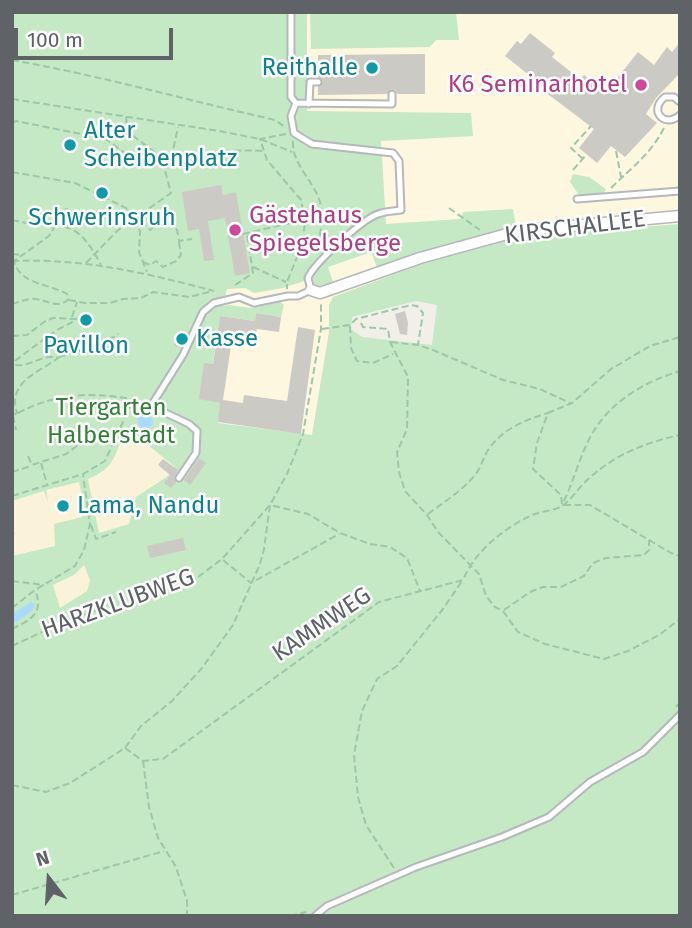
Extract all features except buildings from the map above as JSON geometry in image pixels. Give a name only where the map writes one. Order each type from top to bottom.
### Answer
[{"type":"street","name":"KIRSCHALLEE","points":[[316,291],[518,231],[680,216]]},
{"type":"lane","points":[[290,12],[291,97],[296,103],[392,104],[392,94]]},
{"type":"lane","points":[[309,104],[310,82],[318,82]]},
{"type":"lane","points":[[335,103],[343,95]]},
{"type":"lane","points":[[679,117],[665,120],[657,110],[659,102],[670,97],[680,102]]},
{"type":"lane","points":[[179,478],[196,453],[197,431],[190,424],[151,406],[183,355],[203,312],[214,303],[239,297],[254,303],[316,291],[308,278],[314,267],[366,221],[377,214],[401,210],[399,161],[393,153],[312,144],[294,133],[290,116],[296,103]]},
{"type":"lane","points":[[577,199],[680,191]]},
{"type":"lane","points":[[314,913],[397,872],[502,837],[549,817],[590,782],[643,752],[680,715]]},
{"type":"path","points":[[12,60],[85,73],[275,120],[294,133]]},
{"type":"path","points":[[12,99],[260,139],[292,152],[311,181],[320,202],[323,220],[314,267]]},
{"type":"path","points":[[125,116],[128,132],[170,164]]},
{"type":"path","points":[[611,188],[641,162],[657,142],[665,120]]},
{"type":"path","points":[[12,123],[16,121],[106,139],[135,161],[164,167],[234,149],[264,151]]},
{"type":"path","points":[[170,164],[178,125]]},
{"type":"path","points":[[583,159],[571,148],[591,126]]},
{"type":"path","points":[[260,139],[294,133]]},
{"type":"path","points":[[292,152],[294,133]]},
{"type":"path","points":[[260,139],[276,173],[290,184],[301,200],[305,220],[303,242],[287,282],[288,296]]},
{"type":"path","points":[[616,150],[621,178]]},
{"type":"path","points":[[573,170],[586,155]]},
{"type":"path","points":[[86,263],[136,216],[170,193],[164,167]]},
{"type":"path","points":[[12,172],[75,183],[128,209],[136,216],[139,252],[147,273]]},
{"type":"path","points":[[449,208],[492,239]]},
{"type":"path","points":[[12,220],[70,226],[88,240],[102,265]]},
{"type":"path","points":[[13,261],[50,236],[55,226],[64,220]]},
{"type":"path","points":[[236,285],[252,275],[253,267],[245,233],[305,220]]},
{"type":"path","points":[[139,227],[145,225],[150,230],[156,225],[171,224],[177,230],[181,255],[163,267],[156,261],[150,265],[143,262]]},
{"type":"path","points":[[179,241],[192,239]]},
{"type":"path","points":[[12,254],[22,255]]},
{"type":"path","points":[[12,304],[33,299],[55,305],[68,300],[110,303],[141,298],[153,292],[190,297],[214,291],[147,273],[102,265],[13,261]]},
{"type":"path","points":[[13,261],[22,276],[57,288],[67,294],[68,300]]},
{"type":"path","points":[[253,267],[287,282]]},
{"type":"path","name":"HARZKLUBWEG","points":[[12,646],[61,622],[125,600],[190,583],[222,559],[270,505],[287,474],[303,434],[321,329],[316,291]]},
{"type":"path","points":[[71,318],[77,302]]},
{"type":"path","points":[[321,329],[350,325],[356,319],[411,305],[417,306],[423,313],[418,345]]},
{"type":"path","points":[[12,336],[27,335],[44,321],[53,318],[76,319],[74,323],[63,326],[15,360],[16,365],[22,366],[50,355],[58,358]]},
{"type":"path","points":[[361,323],[363,327],[388,329],[394,353],[408,377],[407,429],[397,452],[405,491],[479,574],[486,596],[495,607],[503,611],[519,632],[545,644],[604,659],[628,651],[659,635],[680,620]]},
{"type":"path","points":[[350,325],[351,348],[357,361],[373,363],[394,353]]},
{"type":"path","points":[[17,413],[14,397],[21,384],[58,358],[104,343],[118,334]]},
{"type":"path","points":[[427,515],[476,474],[488,450],[502,433],[531,418],[572,403],[611,369],[650,346],[680,337]]},
{"type":"path","points":[[390,342],[418,345],[503,380],[540,389],[572,403]]},
{"type":"path","points":[[563,505],[592,435],[608,411],[644,383],[680,371]]},
{"type":"path","points":[[16,430],[13,415],[66,395],[81,394],[133,400],[151,406]]},
{"type":"path","points":[[12,496],[83,474],[105,461],[111,453],[119,428],[133,400]]},
{"type":"path","points":[[548,413],[537,443],[533,469],[561,495],[563,505]]},
{"type":"path","points":[[563,505],[608,462],[651,441],[680,435]]},
{"type":"path","points":[[12,472],[66,454],[81,443]]},
{"type":"path","points":[[28,456],[32,465]]},
{"type":"path","points":[[40,462],[47,484]]},
{"type":"path","points":[[83,474],[90,524],[96,539],[116,533]]},
{"type":"path","points":[[12,785],[47,792],[70,783],[125,748],[141,726],[172,701],[202,668],[233,625],[264,549],[270,505],[308,514],[340,533],[370,544],[390,547],[407,558],[420,591]]},
{"type":"path","points":[[386,873],[397,872],[366,825],[358,797],[354,755],[362,711],[377,679],[397,666],[443,610],[463,580],[470,563],[480,552],[511,527],[533,514],[563,505],[590,505],[671,553],[680,555]]},
{"type":"path","points":[[13,607],[75,566],[84,550],[90,524]]},
{"type":"path","points":[[251,583],[340,533]]},
{"type":"path","points":[[503,611],[530,592],[543,587],[561,587],[584,576],[593,563],[606,558],[644,555],[649,550],[649,540]]},
{"type":"path","points":[[222,559],[251,583]]},
{"type":"path","points":[[12,580],[45,585]]},
{"type":"path","name":"KAMMWEG","points":[[143,761],[163,759],[379,602],[463,580]]},
{"type":"path","points":[[12,629],[36,613],[40,605],[35,590]]},
{"type":"path","points":[[673,711],[680,702]]},
{"type":"path","points":[[125,748],[143,761],[149,807],[164,851],[177,867],[187,901],[187,916]]},
{"type":"path","points":[[12,895],[164,851]]},
{"type":"path","points":[[290,916],[314,913]]},
{"type":"shaded area","points":[[307,12],[680,12],[680,224],[520,237],[329,305],[329,332],[312,435],[217,423],[207,401],[220,316],[179,217],[283,288],[314,278],[333,281],[328,267],[372,252],[377,267],[419,253],[462,219],[386,224],[381,141],[473,136],[307,111]]},
{"type":"green space","name":"Tiergarten Halberstadt","points":[[12,12],[307,12],[307,111],[471,113],[473,136],[381,141],[386,224],[461,219],[463,212],[513,209],[516,227],[377,267],[371,252],[328,267],[333,282],[319,287],[314,284],[313,278],[283,288],[254,293],[245,288],[227,289],[223,306],[251,308],[280,302],[284,305],[281,317],[256,313],[255,321],[220,316],[207,400],[221,403],[218,423],[312,435],[329,332],[329,305],[333,297],[422,264],[520,237],[680,224],[680,916],[12,916]],"holes":[[[416,301],[437,305],[432,345],[362,337],[351,329],[352,317]]]},
{"type":"green space","points":[[310,12],[456,12],[459,40],[436,40],[430,47],[311,49]]},
{"type":"green space","points":[[573,174],[589,177],[606,189],[604,193],[579,195],[570,182]]},
{"type":"sand","points":[[132,432],[175,467],[168,476],[136,497],[129,524],[99,533],[88,479],[107,467],[122,437]]},
{"type":"sand","points":[[79,482],[84,504],[82,517],[54,524],[55,546],[12,556],[12,535],[15,534],[12,528],[12,501],[44,491],[48,502],[46,490]]},
{"type":"sand","points":[[84,565],[90,580],[87,591],[60,608],[53,585],[74,575]]},
{"type":"water","points":[[144,412],[149,414],[153,422],[148,431],[141,432],[137,417]]},
{"type":"water","points":[[31,602],[35,605],[32,611],[12,625],[12,614]]},
{"type":"place","name":"Reithalle","points":[[372,68]]},
{"type":"place","name":"K6 Seminarhotel","points":[[641,85]]},
{"type":"place","name":"Alter Scheibenplatz","points":[[70,145]]},
{"type":"place","name":"Schwerinsruh","points":[[102,193]]},
{"type":"place","name":"Gästehaus Spiegelsberge","points":[[235,230]]},
{"type":"place","name":"Pavillon","points":[[86,320]]},
{"type":"place","name":"Kasse","points":[[182,339]]},
{"type":"place","name":"Lama, Nandu","points":[[63,506]]}]
